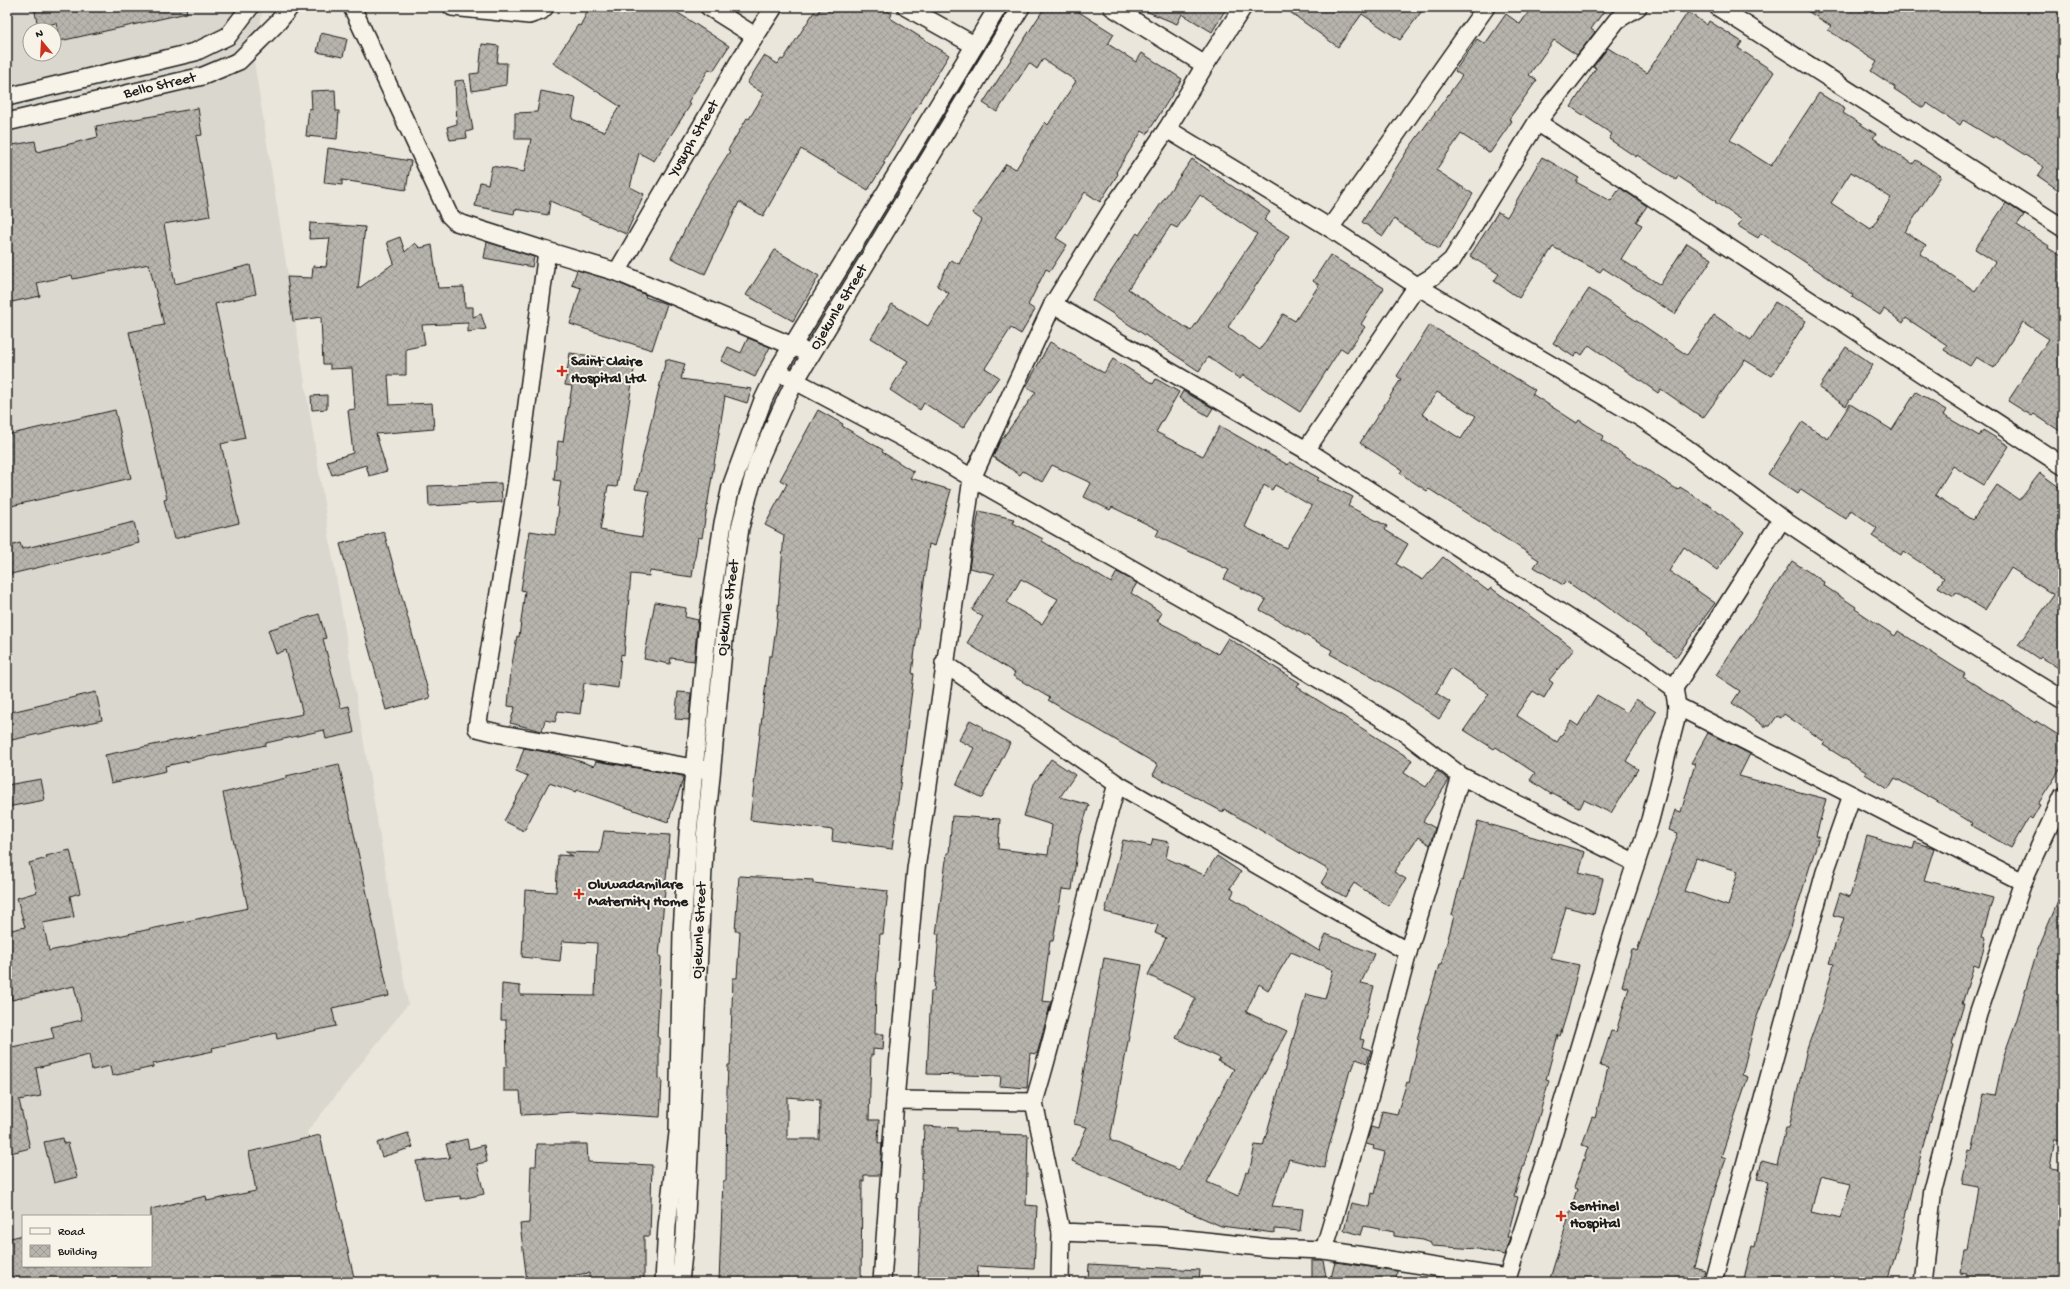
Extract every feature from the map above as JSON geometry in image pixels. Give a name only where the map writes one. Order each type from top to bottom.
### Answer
[{"type":"street","name":"Bello Street","points":[[7,97],[195,52],[228,36],[250,7]]},
{"type":"street","name":"Bello Street","points":[[7,122],[203,76],[239,61],[278,22],[290,7]]},
{"type":"street","points":[[352,7],[449,215],[456,222],[617,272],[793,345],[811,354]]},
{"type":"street","points":[[452,7],[494,9],[530,14],[541,11],[545,7]]},
{"type":"street","points":[[709,7],[755,36]]},
{"type":"street","name":"Yusuph Street","points":[[617,272],[738,63],[774,7]]},
{"type":"street","points":[[906,7],[974,45]]},
{"type":"street","name":"Ojekunle Street","points":[[664,1282],[667,1226],[678,1133],[682,932],[694,767],[708,621],[723,523],[731,488],[743,453],[777,371],[998,7]]},
{"type":"street","name":"Ojekunle Street","points":[[680,1282],[685,1235],[704,849],[725,630],[740,528],[758,462],[780,410],[795,381],[1021,7]]},
{"type":"street","points":[[1112,7],[1204,65]]},
{"type":"street","points":[[882,1282],[895,1100],[916,869],[944,663],[972,478],[1053,304],[1114,206],[1167,130],[1204,65],[1243,7]]},
{"type":"street","points":[[1330,228],[1486,7]]},
{"type":"street","points":[[1306,450],[1417,286],[1432,277],[1452,260],[1537,122],[1617,20],[1638,7]]},
{"type":"street","points":[[1718,7],[2063,228]]},
{"type":"street","points":[[1537,122],[2063,466]]},
{"type":"street","points":[[1167,130],[1330,228],[1417,286],[1685,447],[1782,519],[1928,617],[2063,700]]},
{"type":"street","points":[[547,251],[517,481],[477,728],[501,734],[694,767],[712,772]]},
{"type":"street","points":[[1053,304],[1306,450],[1644,666],[1674,688]]},
{"type":"street","points":[[777,371],[920,447],[1248,635],[1401,730],[1461,776],[1636,863]]},
{"type":"street","points":[[1061,1232],[1160,1236],[1269,1248],[1324,1250],[1507,1280],[1650,820],[1676,719],[1677,706],[1674,688],[1782,519]]},
{"type":"street","points":[[944,663],[1117,784],[1408,952]]},
{"type":"street","points":[[1677,706],[2023,882]]},
{"type":"street","points":[[1324,1250],[1370,1095],[1408,952],[1461,776]]},
{"type":"street","points":[[1060,1282],[1061,1232],[1034,1102],[1049,1053],[1098,849],[1117,784]]},
{"type":"street","points":[[1713,1282],[1824,872],[1852,795]]},
{"type":"street","points":[[1922,1282],[1935,1181],[1978,1014],[2023,882],[2063,796]]},
{"type":"street","points":[[895,1100],[1034,1102]]},
{"type":"shaded area","points":[[7,7],[263,7],[254,61],[330,541],[408,1004],[307,1132],[348,1282],[7,1282]]},
{"type":"building","points":[[34,7],[186,7],[187,13],[62,41],[62,22],[37,22]]},
{"type":"building","points":[[590,7],[669,7],[729,46],[713,71],[709,69],[688,102],[691,104],[654,161],[639,153],[630,187],[644,194],[626,234],[550,201],[548,215],[515,209],[514,214],[475,206],[480,182],[488,184],[492,166],[524,172],[531,139],[515,139],[515,113],[537,112],[541,91],[576,98],[572,119],[604,132],[619,107],[621,107],[553,63],[578,25],[580,26]]},
{"type":"building","points":[[821,7],[881,7],[892,14],[890,18],[949,55],[883,162],[885,163],[868,190],[801,149],[763,216],[739,202],[705,274],[671,258],[702,195],[730,151],[728,150],[747,118],[749,119],[764,94],[747,83],[764,56],[778,64],[781,59],[783,60],[814,12],[817,14]]},
{"type":"building","points":[[1045,7],[1071,7],[1114,34],[1108,44],[1136,62],[1142,53],[1182,79],[1147,134],[1142,131],[1116,172],[1118,174],[1100,202],[1085,192],[1056,238],[1067,245],[1050,271],[1046,269],[1028,305],[1035,310],[1021,334],[1011,328],[985,368],[999,377],[989,391],[988,390],[963,428],[924,403],[920,410],[890,390],[908,361],[871,338],[892,304],[928,326],[949,293],[937,286],[951,260],[959,264],[982,220],[972,213],[1006,164],[1016,169],[1045,122],[1048,125],[1076,81],[1043,59],[1037,69],[1029,63],[997,112],[983,103]]},
{"type":"building","points":[[1136,7],[1227,7],[1212,32],[1182,14],[1177,24]]},
{"type":"building","points":[[1283,7],[1425,7],[1400,40],[1362,14],[1338,47]]},
{"type":"building","points":[[1532,7],[1607,7],[1591,29],[1595,32],[1577,55],[1554,40],[1529,75],[1537,80],[1509,119],[1512,121],[1490,153],[1461,134],[1436,170],[1473,194],[1439,249],[1394,219],[1383,236],[1362,222],[1407,151],[1462,76],[1455,71],[1477,39],[1485,44],[1506,14],[1520,24]]},
{"type":"building","points":[[1801,7],[2063,7],[2063,193],[2038,176],[2044,167],[1995,136],[1993,138],[1963,120],[1960,125],[1927,103],[1923,108],[1894,89],[1895,87],[1871,71],[1877,62],[1828,30],[1831,26]]},
{"type":"building","points":[[1688,12],[1707,25],[1709,21],[1742,42],[1738,48],[1774,72],[1730,140],[1771,166],[1819,93],[1845,109],[1843,113],[1876,134],[1873,138],[1913,164],[1916,160],[1941,176],[1905,232],[1926,245],[1920,254],[1975,291],[1995,262],[1975,249],[2006,203],[2024,215],[2017,225],[2063,257],[2063,433],[2034,414],[2032,416],[2008,401],[2049,339],[2023,322],[1994,368],[1976,357],[1970,366],[1944,350],[1947,345],[1906,318],[1903,323],[1884,309],[1880,315],[1852,297],[1853,295],[1820,272],[1761,233],[1758,238],[1738,226],[1742,220],[1715,202],[1716,201],[1678,176],[1676,180],[1637,155],[1636,157],[1609,139],[1612,134],[1571,107],[1596,68],[1593,67],[1608,48],[1647,73]],"holes":[[[1851,172],[1891,198],[1871,229],[1831,203]]]},
{"type":"building","points":[[321,33],[347,39],[343,57],[317,52]]},
{"type":"building","points":[[482,44],[499,46],[497,63],[507,63],[506,85],[472,91],[470,74],[479,73]]},
{"type":"building","points":[[464,80],[473,130],[466,132],[467,138],[450,140],[447,127],[457,124],[455,81]]},
{"type":"building","points":[[335,90],[336,111],[339,111],[337,139],[306,136],[309,108],[312,109],[311,91]]},
{"type":"building","points":[[198,108],[202,135],[196,136],[210,216],[164,224],[175,284],[250,265],[256,294],[215,304],[245,438],[221,444],[239,523],[174,539],[164,500],[167,499],[129,332],[164,325],[149,264],[73,279],[72,275],[37,283],[40,296],[7,303],[7,146],[35,141],[37,152],[98,137],[96,126]]},
{"type":"building","points":[[328,148],[411,161],[406,190],[342,180],[342,185],[324,183]]},
{"type":"building","points":[[1542,157],[1579,178],[1576,182],[1611,201],[1620,188],[1647,206],[1636,222],[1642,225],[1621,259],[1660,285],[1687,243],[1712,259],[1675,314],[1603,268],[1600,272],[1553,247],[1519,298],[1494,281],[1499,274],[1470,256],[1498,212],[1507,217]]},
{"type":"building","points":[[1192,159],[1270,212],[1264,220],[1289,236],[1228,327],[1260,350],[1283,314],[1295,321],[1319,285],[1313,281],[1330,255],[1384,288],[1361,324],[1365,327],[1347,352],[1341,348],[1300,412],[1243,375],[1240,379],[1208,357],[1199,371],[1092,300],[1137,233],[1139,235]],"holes":[[[1200,195],[1257,234],[1191,331],[1128,289],[1171,225],[1177,228]]]},
{"type":"building","points":[[310,223],[365,227],[358,289],[394,263],[387,242],[400,237],[405,252],[415,243],[420,248],[432,245],[438,288],[464,287],[465,307],[473,307],[473,317],[481,314],[486,329],[468,332],[468,323],[422,325],[425,345],[406,349],[406,375],[388,375],[390,405],[432,403],[434,429],[376,434],[387,471],[369,476],[366,465],[332,475],[327,461],[353,453],[348,410],[355,409],[352,368],[330,369],[330,364],[323,364],[321,317],[293,321],[287,277],[312,278],[313,266],[326,267],[330,238],[309,239]]},
{"type":"building","points":[[487,242],[534,257],[532,267],[484,258]]},
{"type":"building","points":[[775,250],[819,276],[793,321],[746,295]]},
{"type":"building","points":[[577,270],[614,281],[646,295],[645,297],[667,304],[652,350],[570,324],[581,288],[572,285]]},
{"type":"building","points":[[1589,289],[1687,355],[1714,315],[1751,340],[1775,302],[1806,321],[1771,376],[1745,360],[1703,418],[1661,389],[1658,393],[1589,345],[1582,355],[1578,352],[1574,357],[1553,343]]},
{"type":"building","points":[[1430,325],[1535,390],[1532,394],[1577,423],[1579,420],[1604,436],[1601,440],[1678,490],[1680,487],[1710,506],[1744,532],[1717,570],[1684,547],[1669,571],[1715,603],[1676,657],[1595,598],[1594,600],[1566,581],[1563,585],[1534,567],[1539,560],[1429,489],[1427,491],[1400,473],[1402,470],[1360,443],[1401,379],[1397,376]],"holes":[[[1437,392],[1476,416],[1461,439],[1422,414]]]},
{"type":"building","points":[[748,338],[770,347],[755,377],[721,361],[728,347],[741,353]]},
{"type":"building","points":[[1050,342],[1104,373],[1113,359],[1153,384],[1156,379],[1179,392],[1156,432],[1203,456],[1220,426],[1288,465],[1290,462],[1319,478],[1317,480],[1353,497],[1348,506],[1387,526],[1385,530],[1408,544],[1396,564],[1423,580],[1443,557],[1488,591],[1491,588],[1541,624],[1574,649],[1549,680],[1553,683],[1544,698],[1533,691],[1516,715],[1557,742],[1571,721],[1578,726],[1597,695],[1627,713],[1636,699],[1656,712],[1626,761],[1638,769],[1611,813],[1584,800],[1580,808],[1553,793],[1551,794],[1530,780],[1535,773],[1496,747],[1494,749],[1464,730],[1489,694],[1451,668],[1436,693],[1450,702],[1439,719],[1399,692],[1330,654],[1332,650],[1260,610],[1266,600],[1224,579],[1229,570],[1156,536],[1159,530],[1112,507],[1110,510],[1084,497],[1091,483],[1052,465],[1042,482],[1023,471],[1020,475],[993,457],[999,443],[1036,392],[1026,387]],"holes":[[[1264,485],[1272,490],[1275,485],[1312,506],[1286,548],[1245,527]]]},
{"type":"building","points":[[1846,347],[1873,365],[1846,406],[1819,388]]},
{"type":"building","points":[[570,353],[635,362],[617,487],[608,486],[600,530],[642,537],[649,491],[635,489],[666,359],[685,364],[681,379],[752,389],[747,403],[725,396],[702,538],[698,537],[692,577],[650,571],[649,576],[631,574],[624,655],[621,654],[618,688],[584,683],[580,714],[558,711],[555,722],[545,720],[542,731],[510,723],[515,707],[508,706],[511,670],[517,636],[519,637],[525,591],[521,590],[530,531],[555,535],[561,481],[554,480],[558,441],[563,442],[572,386],[565,385]]},
{"type":"building","points":[[1183,391],[1213,408],[1208,416],[1179,398]]},
{"type":"building","points":[[1916,392],[1946,410],[1943,415],[1979,436],[1983,430],[2009,446],[1984,485],[1953,466],[1935,495],[1973,520],[1997,485],[2019,500],[2040,473],[2063,490],[2063,671],[2041,657],[2039,659],[2018,645],[2054,595],[2011,568],[1985,610],[1956,592],[1954,596],[1938,587],[1944,578],[1903,551],[1901,555],[1872,536],[1877,528],[1851,510],[1846,519],[1801,489],[1798,494],[1768,474],[1802,422],[1828,439],[1850,404],[1892,430]]},
{"type":"building","points":[[327,395],[327,409],[312,410],[311,396]]},
{"type":"building","points":[[115,410],[131,478],[7,507],[7,435]]},
{"type":"building","points":[[818,410],[843,424],[842,426],[883,450],[882,452],[914,472],[910,478],[951,490],[935,546],[929,544],[912,673],[914,674],[892,849],[832,841],[833,830],[750,820],[769,656],[772,656],[777,621],[784,535],[765,525],[787,484],[780,480]]},
{"type":"building","points":[[501,483],[502,502],[429,506],[428,486]]},
{"type":"building","points":[[979,511],[1014,519],[1013,523],[1043,539],[1042,541],[1111,583],[1117,572],[1137,583],[1131,593],[1162,613],[1157,621],[1218,654],[1228,638],[1300,683],[1297,687],[1412,760],[1404,773],[1426,787],[1437,771],[1449,780],[1423,821],[1435,828],[1430,845],[1418,837],[1394,872],[1406,879],[1389,906],[1354,883],[1345,897],[1321,883],[1329,870],[1224,809],[1223,812],[1153,775],[1158,765],[1048,700],[1050,698],[1013,676],[1015,673],[967,643],[983,617],[972,610],[995,574],[969,568]],"holes":[[[1021,579],[1058,599],[1042,624],[1007,603]]]},
{"type":"building","points":[[134,522],[139,543],[7,575],[7,547],[20,543],[22,549]]},
{"type":"building","points":[[384,532],[430,698],[386,710],[340,544]]},
{"type":"building","points":[[1792,561],[1824,582],[1823,585],[1895,636],[1898,631],[1965,674],[1963,677],[2001,701],[2002,700],[2035,723],[2036,721],[2063,738],[2063,765],[2038,804],[2040,805],[2032,819],[2029,817],[2011,848],[1971,825],[1972,823],[1935,800],[1895,778],[1888,789],[1865,774],[1866,772],[1823,745],[1825,742],[1784,714],[1781,718],[1777,716],[1770,726],[1764,726],[1732,703],[1740,691],[1716,675]]},
{"type":"building","points":[[655,602],[686,608],[685,617],[698,620],[694,661],[671,658],[670,664],[644,659]]},
{"type":"building","points":[[319,614],[326,638],[323,639],[341,708],[349,706],[354,733],[326,739],[324,730],[266,743],[266,745],[165,766],[166,771],[111,783],[105,755],[303,714],[286,650],[276,654],[268,630]]},
{"type":"building","points":[[96,692],[102,720],[7,741],[7,713]]},
{"type":"building","points":[[678,692],[691,693],[689,720],[675,719]]},
{"type":"building","points":[[970,720],[983,727],[982,729],[1010,743],[982,798],[956,785],[974,748],[959,740]]},
{"type":"building","points":[[1708,733],[1750,754],[1739,776],[1826,799],[1816,836],[1819,837],[1791,927],[1755,1022],[1742,1075],[1748,1077],[1721,1157],[1726,1159],[1716,1187],[1694,1267],[1705,1270],[1702,1282],[1549,1282],[1577,1189],[1574,1188],[1588,1147],[1582,1145],[1592,1117],[1595,1118],[1608,1068],[1600,1066],[1611,1031],[1616,1032],[1629,988],[1622,986],[1632,949],[1637,951],[1678,833],[1669,830],[1675,810],[1681,812],[1695,764],[1691,763]],"holes":[[[1696,858],[1738,871],[1728,906],[1684,891]]]},
{"type":"building","points":[[524,748],[561,755],[594,766],[596,761],[683,776],[683,780],[668,822],[577,790],[576,792],[549,783],[524,831],[504,821],[528,776],[516,771]]},
{"type":"building","points":[[1051,759],[1075,775],[1060,797],[1089,805],[1079,836],[1072,890],[1062,889],[1053,941],[1050,941],[1042,1001],[1051,1002],[1037,1054],[1030,1053],[1027,1088],[1000,1086],[1001,1076],[927,1074],[931,991],[934,991],[939,934],[936,934],[947,853],[949,853],[952,816],[1000,819],[998,849],[1048,855],[1052,825],[1024,816],[1034,784]]},
{"type":"building","points":[[339,764],[389,996],[332,1008],[336,1026],[277,1039],[276,1033],[212,1048],[213,1051],[153,1064],[153,1067],[112,1076],[110,1066],[92,1070],[89,1055],[36,1068],[41,1096],[19,1100],[30,1148],[7,1154],[7,1048],[54,1038],[51,1027],[82,1020],[74,986],[12,1000],[7,978],[7,931],[25,927],[17,898],[37,892],[29,863],[47,858],[46,856],[70,850],[80,893],[70,896],[74,917],[43,923],[49,951],[248,908],[223,793],[286,778],[286,776]]},
{"type":"building","points":[[41,779],[45,800],[7,807],[7,785]]},
{"type":"building","points":[[1478,821],[1585,852],[1579,873],[1603,879],[1594,914],[1566,907],[1551,959],[1579,965],[1568,1010],[1560,1036],[1558,1035],[1546,1079],[1549,1080],[1538,1120],[1514,1196],[1518,1197],[1507,1237],[1510,1237],[1504,1255],[1478,1249],[1431,1246],[1431,1243],[1423,1240],[1394,1236],[1394,1232],[1364,1226],[1361,1235],[1344,1230],[1351,1203],[1370,1207],[1372,1193],[1375,1194],[1385,1152],[1373,1149],[1374,1146],[1366,1144],[1371,1127],[1378,1129],[1382,1111],[1397,1114],[1407,1082],[1409,1083],[1419,1040],[1417,1039],[1439,965],[1441,965],[1454,916],[1452,915],[1461,880],[1463,881]]},
{"type":"building","points":[[604,831],[670,835],[659,956],[661,956],[657,1037],[659,1037],[659,1079],[662,1080],[660,1117],[575,1112],[522,1115],[520,1091],[504,1091],[504,1067],[507,1067],[506,1020],[501,1020],[502,984],[520,986],[520,995],[595,996],[597,943],[562,941],[560,961],[522,957],[525,890],[556,892],[558,855],[573,856],[565,852],[600,853]]},
{"type":"building","points":[[1867,836],[1913,849],[1915,842],[1934,848],[1924,880],[1993,898],[1982,937],[1986,938],[1979,967],[1974,965],[1962,1004],[1964,1004],[1952,1044],[1954,1045],[1940,1093],[1930,1123],[1929,1122],[1900,1240],[1887,1282],[1743,1282],[1752,1246],[1755,1247],[1768,1181],[1757,1179],[1762,1161],[1777,1165],[1786,1128],[1789,1128],[1807,1049],[1823,1004],[1834,964],[1829,963],[1844,918],[1833,915],[1840,893],[1850,897]],"holes":[[[1820,1176],[1851,1183],[1841,1219],[1811,1212]]]},
{"type":"building","points":[[1153,839],[1169,842],[1166,858],[1204,875],[1217,856],[1241,872],[1230,888],[1234,891],[1231,897],[1319,951],[1326,934],[1374,954],[1361,983],[1374,986],[1360,1039],[1364,1040],[1362,1047],[1371,1050],[1367,1063],[1356,1059],[1352,1070],[1350,1070],[1327,1154],[1325,1168],[1289,1159],[1272,1206],[1303,1209],[1300,1231],[1274,1229],[1274,1233],[1221,1226],[1072,1161],[1087,1127],[1074,1124],[1104,958],[1142,965],[1110,1140],[1179,1170],[1234,1069],[1218,1061],[1220,1058],[1176,1038],[1196,998],[1148,975],[1166,938],[1155,933],[1158,925],[1105,912],[1123,840],[1151,846]],"holes":[[[1291,952],[1333,970],[1325,999],[1306,994],[1263,1146],[1255,1145],[1249,1173],[1246,1172],[1238,1196],[1207,1182],[1287,1031],[1246,1012],[1259,984],[1268,990]]]},
{"type":"building","points":[[739,876],[813,880],[813,883],[888,891],[883,934],[880,934],[876,986],[875,1034],[884,1034],[883,1050],[873,1049],[873,1055],[871,1054],[869,1120],[879,1120],[878,1143],[882,1143],[880,1175],[864,1175],[864,1181],[862,1181],[861,1282],[719,1282],[723,1181],[726,1181],[727,1092],[728,1065],[730,1065],[733,978],[737,978],[740,931],[735,931]],"holes":[[[787,1097],[820,1100],[819,1139],[787,1139]]]},
{"type":"building","points":[[2063,890],[2063,1142],[2055,1140],[2050,1169],[2063,1171],[2062,1282],[1966,1282],[1967,1275],[1960,1274],[1964,1251],[1967,1251],[1978,1187],[1962,1184],[1969,1151],[1972,1152],[1984,1094],[1995,1096],[2004,1055],[2017,1019],[2037,951]]},
{"type":"building","points":[[924,1126],[957,1128],[957,1131],[999,1132],[999,1134],[1028,1135],[1026,1205],[1037,1206],[1034,1269],[978,1266],[977,1282],[918,1282]]},
{"type":"building","points":[[408,1133],[413,1147],[382,1157],[377,1143]]},
{"type":"building","points":[[320,1135],[329,1175],[331,1175],[355,1282],[7,1282],[7,1239],[22,1235],[22,1267],[152,1267],[151,1209],[206,1196],[207,1201],[256,1191],[249,1152]]},
{"type":"building","points":[[63,1138],[64,1144],[68,1143],[77,1177],[54,1183],[44,1142]]},
{"type":"building","points":[[467,1139],[469,1149],[484,1145],[487,1162],[477,1164],[484,1194],[461,1199],[460,1196],[424,1200],[416,1161],[450,1158],[446,1144]]},
{"type":"building","points":[[537,1144],[587,1144],[588,1162],[652,1165],[650,1236],[644,1236],[644,1280],[589,1280],[589,1273],[527,1282],[520,1224],[529,1223],[531,1166],[536,1166]]},
{"type":"building","points":[[1312,1260],[1323,1260],[1327,1282],[1312,1282]]},
{"type":"building","points":[[1335,1262],[1397,1271],[1396,1282],[1330,1282]]},
{"type":"building","points":[[1089,1264],[1200,1270],[1199,1282],[1088,1282]]},
{"type":"place","name":"Saint Claire Hospital Ltd","points":[[562,371]]},
{"type":"place","name":"Oluwadamilare Maternity Home","points":[[579,894]]},
{"type":"place","name":"Sentinel Hospital","points":[[1561,1216]]}]
